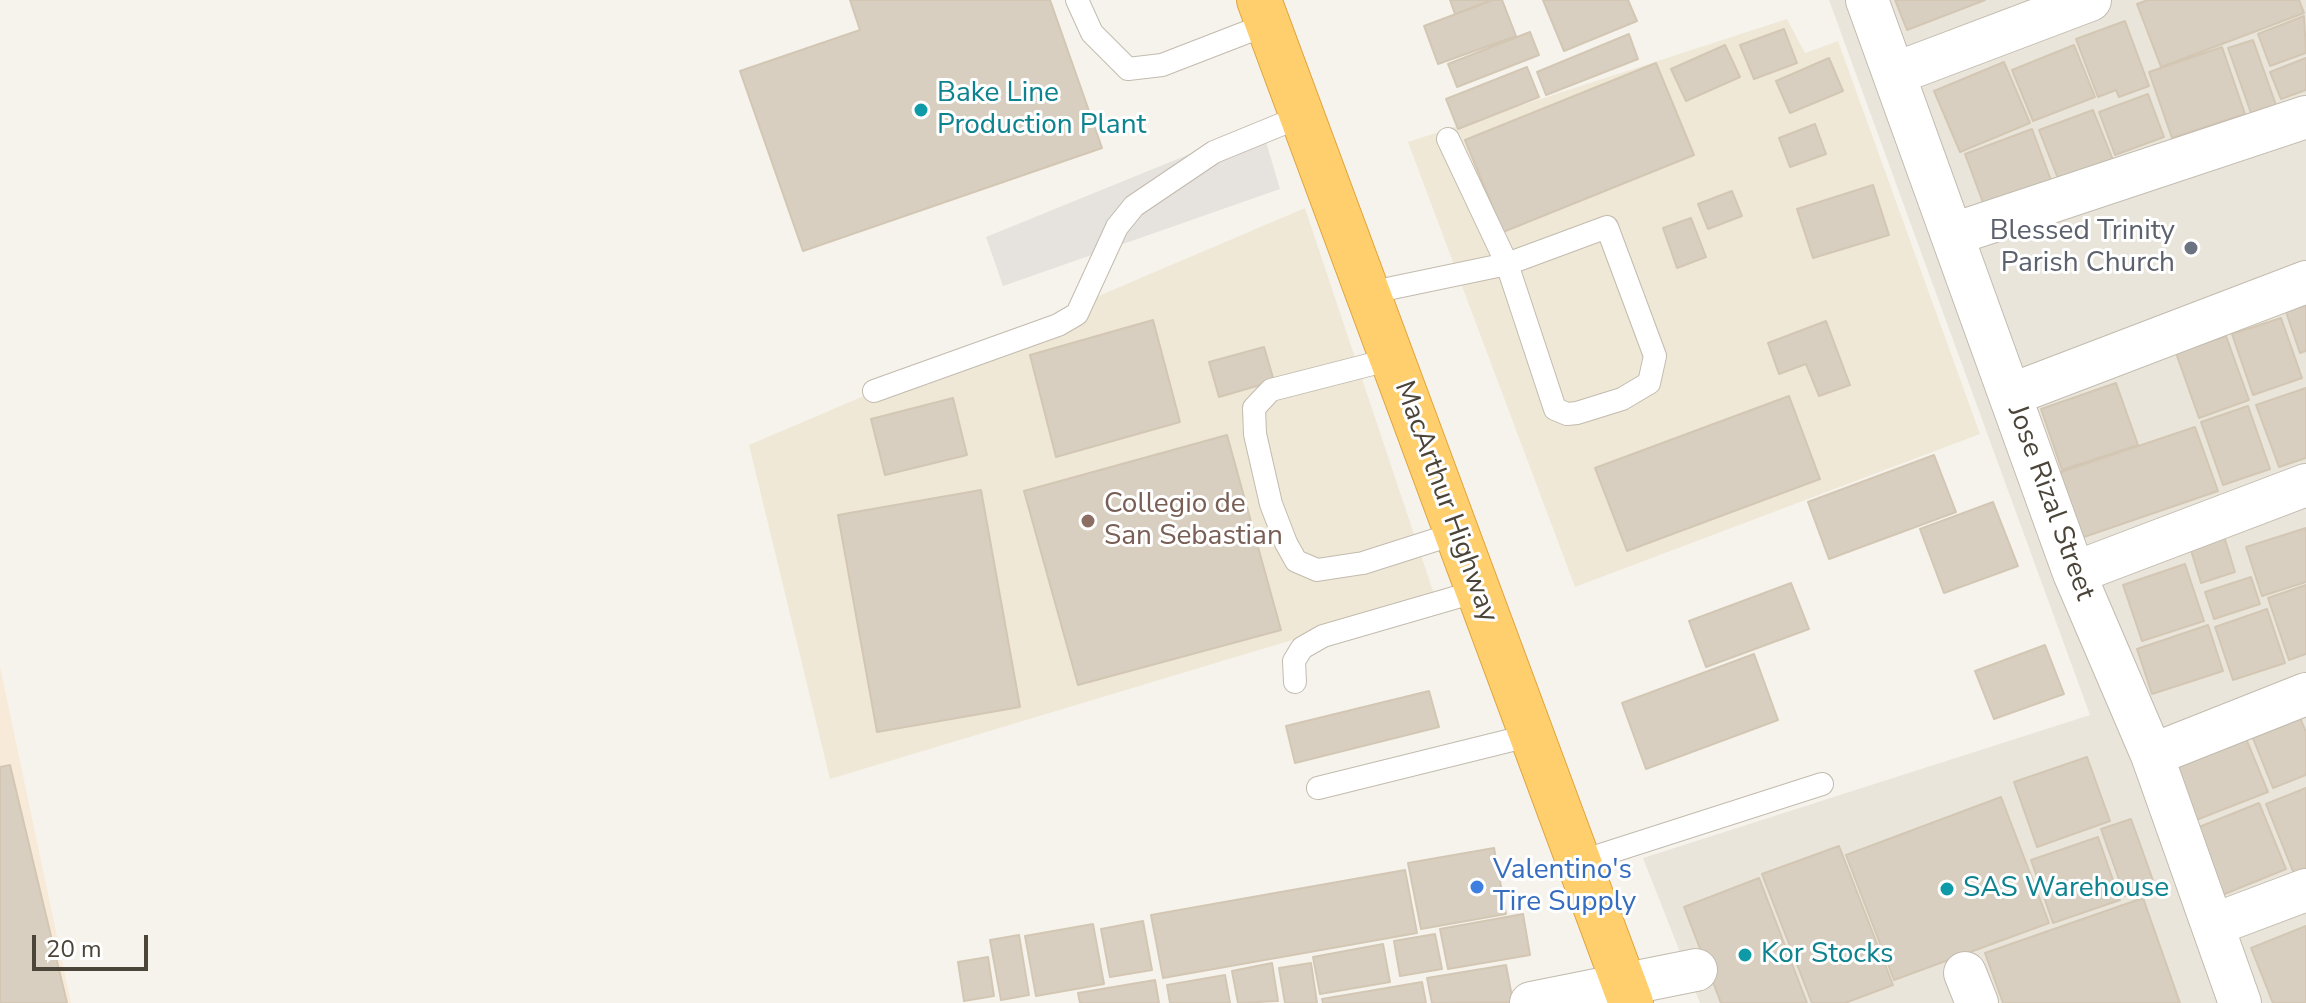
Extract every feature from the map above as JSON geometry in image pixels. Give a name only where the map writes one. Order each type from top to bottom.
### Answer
[{"type":"highway","name":"MacArthur Highway","points":[[1263,12],[1628,994]]},
{"type":"street","name":"Jose Rizal Street","points":[[1867,0],[2074,573],[2152,755],[2240,1003]]},
{"type":"street","points":[[1894,74],[2090,0]]},
{"type":"street","points":[[1954,234],[2306,117]]},
{"type":"street","points":[[2010,395],[2306,282]]},
{"type":"street","points":[[2074,573],[2306,485]]},
{"type":"street","points":[[2152,755],[2306,694]]},
{"type":"street","points":[[2213,925],[2306,890]]},
{"type":"street","points":[[1531,1003],[1628,994],[1696,970]]},
{"type":"lane","points":[[1077,0],[1092,33],[1128,69],[1162,65],[1263,12]]},
{"type":"lane","points":[[874,391],[1058,325],[1077,314],[1117,227],[1134,206],[1214,152],[1302,116]]},
{"type":"lane","points":[[1368,293],[1507,264],[1603,226],[1610,229],[1655,356],[1649,383],[1622,399],[1577,413],[1558,413],[1507,264],[1448,139]]},
{"type":"lane","points":[[1392,359],[1271,390],[1254,408],[1255,434],[1281,530],[1296,561],[1317,570],[1363,563],[1457,533]]},
{"type":"lane","points":[[1295,682],[1294,661],[1302,648],[1323,636],[1478,591]]},
{"type":"lane","points":[[1318,788],[1532,735]]},
{"type":"lane","points":[[1579,862],[1822,784]]},
{"type":"shaded area","points":[[1829,0],[2306,0],[2306,1003],[1700,1003],[1643,858],[2090,715]]},
{"type":"shaded area","points":[[1787,19],[1805,53],[1838,41],[1980,434],[1575,587],[1408,142]]},
{"type":"shaded area","points":[[1261,125],[1280,189],[1003,286],[986,237]]},
{"type":"shaded area","name":"Collegio de San Sebastian","points":[[1305,208],[1435,597],[830,779],[749,445]]},
{"type":"shaded area","points":[[0,667],[71,1003],[0,1003]]},
{"type":"building","name":"Bake Line Production Plant","points":[[850,0],[1050,0],[1102,148],[803,251],[740,71],[860,30]]},
{"type":"building","points":[[1450,0],[1491,0],[1455,14]]},
{"type":"building","points":[[1493,0],[1502,0],[1516,36],[1438,64],[1424,26]]},
{"type":"building","points":[[1543,0],[1628,0],[1637,21],[1564,51]]},
{"type":"building","points":[[1895,0],[1985,0],[1907,30]]},
{"type":"building","points":[[2148,0],[2299,0],[2304,13],[2161,67],[2137,4]]},
{"type":"building","points":[[2304,16],[2306,53],[2270,66],[2258,34]]},
{"type":"building","points":[[2125,21],[2149,86],[2119,97],[2116,90],[2098,97],[2076,39]]},
{"type":"building","points":[[1784,29],[1797,63],[1754,79],[1740,45]]},
{"type":"building","points":[[1530,32],[1539,55],[1457,87],[1448,64]]},
{"type":"building","points":[[1629,34],[1638,59],[1546,95],[1537,72]]},
{"type":"building","points":[[2253,40],[2276,105],[2251,113],[2228,48]]},
{"type":"building","points":[[1725,45],[1740,77],[1686,101],[1671,69]]},
{"type":"building","points":[[2074,45],[2095,97],[2033,121],[2012,70]]},
{"type":"building","points":[[2222,47],[2245,114],[2172,138],[2149,72]]},
{"type":"building","points":[[1829,58],[1843,91],[1790,113],[1776,81]]},
{"type":"building","points":[[2306,58],[2306,90],[2281,99],[2270,72]]},
{"type":"building","points":[[2004,62],[2030,123],[1960,152],[1934,91]]},
{"type":"building","points":[[1656,63],[1694,155],[1503,232],[1465,140]]},
{"type":"building","points":[[1527,67],[1539,97],[1458,129],[1446,99]]},
{"type":"building","points":[[2148,94],[2164,137],[2115,155],[2099,112]]},
{"type":"building","points":[[2093,110],[2113,160],[2059,181],[2039,130]]},
{"type":"building","points":[[1815,124],[1826,154],[1790,167],[1779,138]]},
{"type":"building","points":[[2032,129],[2052,183],[1985,208],[1965,154]]},
{"type":"building","points":[[1873,185],[1889,235],[1813,258],[1797,209]]},
{"type":"building","points":[[1732,191],[1742,216],[1708,229],[1698,204]]},
{"type":"building","points":[[1691,218],[1706,257],[1677,268],[1663,228]]},
{"type":"building","points":[[2306,305],[2306,351],[2300,353],[2286,312]]},
{"type":"building","points":[[2281,318],[2302,378],[2253,395],[2232,334]]},
{"type":"building","points":[[1153,320],[1180,422],[1056,457],[1030,355]]},
{"type":"building","points":[[1826,321],[1850,385],[1819,396],[1806,364],[1779,374],[1768,343]]},
{"type":"building","points":[[2226,336],[2249,400],[2199,418],[2176,353]]},
{"type":"building","points":[[1264,347],[1274,381],[1219,397],[1209,362]]},
{"type":"building","points":[[2116,383],[2138,445],[2062,470],[2041,409]]},
{"type":"building","points":[[2306,388],[2306,458],[2279,467],[2256,405]]},
{"type":"building","points":[[1789,396],[1820,479],[1627,551],[1595,468]]},
{"type":"building","points":[[953,398],[967,455],[885,475],[871,419]]},
{"type":"building","points":[[2248,406],[2270,469],[2223,485],[2201,422]]},
{"type":"building","points":[[2195,427],[2218,491],[2081,538],[2058,473]]},
{"type":"building","points":[[1227,435],[1281,630],[1078,685],[1024,491]]},
{"type":"building","points":[[1934,455],[1956,512],[1829,559],[1808,502]]},
{"type":"building","points":[[981,490],[1020,707],[877,732],[838,515]]},
{"type":"building","points":[[1993,502],[2018,566],[1944,593],[1920,529]]},
{"type":"building","points":[[2306,528],[2306,582],[2262,596],[2246,547]]},
{"type":"building","points":[[2224,536],[2235,572],[2201,583],[2190,547]]},
{"type":"building","points":[[2185,564],[2204,621],[2142,641],[2123,585]]},
{"type":"building","points":[[2251,577],[2260,604],[2214,619],[2205,592]]},
{"type":"building","points":[[1791,583],[1809,629],[1706,667],[1689,621]]},
{"type":"building","points":[[2306,585],[2306,654],[2289,660],[2268,598]]},
{"type":"building","points":[[2267,609],[2285,663],[2233,680],[2215,627]]},
{"type":"building","points":[[2208,625],[2223,671],[2152,694],[2137,649]]},
{"type":"building","points":[[2045,645],[2064,694],[1994,719],[1975,671]]},
{"type":"building","points":[[1754,654],[1778,720],[1646,769],[1622,703]]},
{"type":"building","points":[[1429,691],[1439,727],[1295,763],[1286,726]]},
{"type":"building","points":[[2298,713],[2306,732],[2306,775],[2273,788],[2250,731]]},
{"type":"building","points":[[2242,729],[2268,792],[2191,822],[2166,759]]},
{"type":"building","points":[[2087,757],[2110,821],[2037,847],[2014,782]]},
{"type":"building","points":[[10,765],[67,1003],[0,1003],[0,767]]},
{"type":"building","points":[[2306,788],[2306,875],[2296,879],[2266,804]]},
{"type":"building","name":"SAS Warehouse","points":[[2001,797],[2049,923],[1894,980],[1846,855]]},
{"type":"building","points":[[2259,803],[2286,869],[2210,900],[2184,833]]},
{"type":"building","points":[[2131,819],[2155,886],[2125,896],[2101,829]]},
{"type":"building","points":[[2098,837],[2120,900],[2053,923],[2031,860]]},
{"type":"building","points":[[1839,846],[1893,985],[1845,1003],[1812,1003],[1762,874]]},
{"type":"building","points":[[1494,848],[1506,914],[1421,929],[1408,863]]},
{"type":"building","points":[[1405,870],[1417,933],[1163,978],[1151,915]]},
{"type":"building","name":"Kor Stocks","points":[[1759,878],[1807,1003],[1721,1003],[1684,907]]},
{"type":"building","points":[[2143,898],[2180,1003],[2003,1003],[1985,953]]},
{"type":"building","points":[[1523,914],[1530,955],[1448,969],[1440,929]]},
{"type":"building","points":[[1143,921],[1152,970],[1110,977],[1101,929]]},
{"type":"building","points":[[1093,924],[1104,984],[1036,996],[1025,936]]},
{"type":"building","points":[[2306,926],[2306,1003],[2273,1003],[2251,948]]},
{"type":"building","points":[[1435,934],[1442,969],[1400,976],[1394,941]]},
{"type":"building","points":[[1019,935],[1029,995],[1001,1000],[990,940]]},
{"type":"building","points":[[1383,944],[1390,982],[1320,994],[1313,957]]},
{"type":"building","points":[[988,957],[994,996],[964,1001],[958,962]]},
{"type":"building","points":[[1272,963],[1278,1001],[1238,1003],[1232,971]]},
{"type":"building","points":[[1311,963],[1317,1003],[1285,1003],[1279,968]]},
{"type":"building","points":[[1506,965],[1513,1002],[1432,1003],[1427,978]]},
{"type":"building","points":[[1225,975],[1230,1003],[1170,1003],[1167,985]]},
{"type":"building","points":[[1155,980],[1159,1003],[1080,1003],[1078,993]]},
{"type":"building","points":[[1422,982],[1426,1003],[1323,1003],[1322,999]]},
{"type":"place","name":"Bake Line Production Plant","points":[[921,110]]},
{"type":"place","name":"Blessed Trinity Parish Church","points":[[2191,248]]},
{"type":"place","name":"Collegio de San Sebastian","points":[[1088,521]]},
{"type":"place","name":"Valentino's Tire Supply","points":[[1477,887]]},
{"type":"place","name":"SAS Warehouse","points":[[1947,889]]},
{"type":"place","name":"Kor Stocks","points":[[1745,955]]}]
